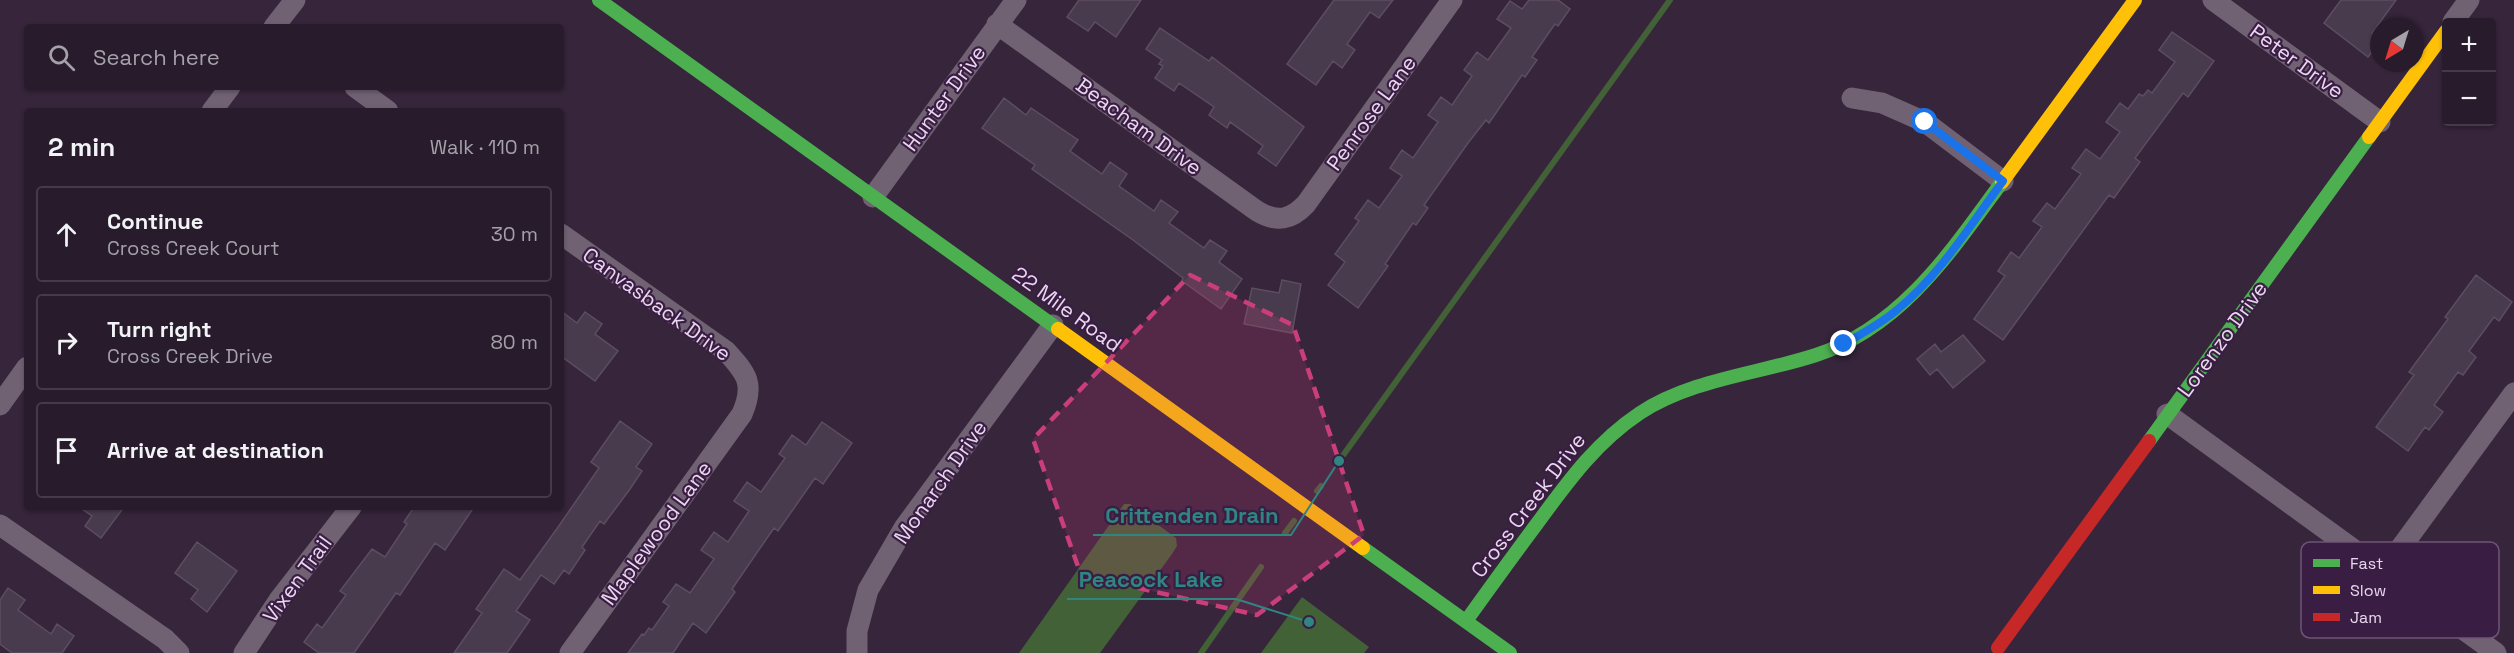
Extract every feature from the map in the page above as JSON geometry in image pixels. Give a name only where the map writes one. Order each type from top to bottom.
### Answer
[{"type":"street","points":[[276,24],[295,0]]},
{"type":"street","name":"22 Mile Road","points":[[598,0],[1510,653]]},
{"type":"street","name":"Hunter Drive","points":[[873,197],[1016,0]]},
{"type":"street","name":"Penrose Lane","points":[[1284,220],[1306,204],[1452,0]]},
{"type":"street","name":"Cross Creek Drive","points":[[1466,621],[1573,474],[1616,430],[1642,412],[1669,398],[1731,376],[1817,355],[1844,344],[1898,309],[1941,265],[2135,0]]},
{"type":"street","name":"Peter Drive","points":[[2213,0],[2380,122]]},
{"type":"street","points":[[2455,18],[2469,0]]},
{"type":"street","name":"Beacham Drive","points":[[997,24],[1257,211],[1268,218],[1284,220]]},
{"type":"street","name":"Lorenzo Drive","points":[[1998,648],[2442,37]]},
{"type":"street","points":[[214,108],[228,90]]},
{"type":"street","points":[[358,90],[384,108]]},
{"type":"street","points":[[1852,98],[1882,103],[1925,122],[2003,181]]},
{"type":"street","name":"Canvasback Drive","points":[[564,236],[726,351],[742,369],[749,383],[748,399],[742,414]]},
{"type":"street","name":"Monarch Drive","points":[[856,653],[857,631],[868,590],[904,528],[1053,326]]},
{"type":"street","points":[[0,405],[24,371]]},
{"type":"street","points":[[2406,542],[2514,393]]},
{"type":"street","name":"Maplewood Lane","points":[[570,653],[742,414]]},
{"type":"street","points":[[2167,414],[2343,542]]},
{"type":"street","name":"Vixen Trail","points":[[244,653],[279,600],[349,510]]},
{"type":"street","points":[[0,525],[172,646]]},
{"type":"street","points":[[2475,638],[2496,653]]},
{"type":"highlighted area","points":[[1190,275],[1293,325],[1364,535],[1257,615],[1081,575],[1033,439]]},
{"type":"shaded area","points":[[1124,504],[1130,504],[1176,538],[1177,546],[1172,554],[1100,653],[1019,653]]},
{"type":"shaded area","points":[[1302,597],[1369,647],[1364,653],[1261,653]]},
{"type":"building","points":[[1079,0],[1141,0],[1116,37],[1095,22],[1088,31],[1067,17]]},
{"type":"building","points":[[1334,0],[1393,0],[1379,18],[1370,12],[1347,44],[1355,50],[1342,68],[1333,61],[1316,85],[1287,64]]},
{"type":"building","points":[[1529,0],[1558,0],[1570,9],[1558,26],[1555,24],[1532,57],[1537,60],[1525,77],[1522,75],[1489,123],[1486,120],[1424,205],[1428,208],[1416,225],[1413,223],[1385,264],[1388,266],[1358,308],[1328,285],[1345,262],[1335,254],[1359,221],[1355,218],[1368,200],[1379,208],[1402,176],[1390,168],[1402,150],[1413,158],[1438,122],[1428,115],[1441,97],[1452,105],[1472,76],[1464,70],[1477,52],[1488,60],[1511,28],[1497,19],[1510,1],[1522,9]]},
{"type":"building","points":[[2341,0],[2396,0],[2383,18],[2370,18],[2370,54],[2368,57],[2324,23]]},
{"type":"building","points":[[1160,28],[1209,61],[1212,57],[1304,127],[1276,166],[1258,153],[1263,146],[1230,122],[1227,128],[1209,115],[1214,107],[1179,83],[1174,91],[1155,78],[1163,66],[1159,64],[1162,60],[1146,49]]},
{"type":"building","points":[[2172,32],[2214,61],[2188,97],[2183,93],[2135,158],[2140,162],[2114,198],[2109,195],[2003,340],[1974,319],[2005,276],[1998,271],[2011,252],[2019,258],[2042,227],[2033,221],[2047,203],[2055,209],[2081,174],[2072,168],[2086,149],[2100,159],[2120,132],[2106,122],[2120,103],[2128,109],[2139,94],[2143,96],[2148,90],[2152,93],[2175,62],[2159,50]]},
{"type":"building","points":[[1004,98],[1026,115],[1031,108],[1078,140],[1070,151],[1102,174],[1110,162],[1127,174],[1119,186],[1154,211],[1161,200],[1178,212],[1169,223],[1204,248],[1210,240],[1227,251],[1219,262],[1242,279],[1221,309],[1182,281],[1183,278],[1133,240],[1032,169],[1035,165],[982,128]]},
{"type":"building","points":[[2476,275],[2512,302],[2499,321],[2494,317],[2469,351],[2476,357],[2463,375],[2458,372],[2434,405],[2443,412],[2429,430],[2425,427],[2408,451],[2376,427],[2414,375],[2409,372],[2448,319],[2445,317]]},
{"type":"building","points":[[1282,280],[1301,284],[1292,333],[1244,324],[1252,288],[1279,293]]},
{"type":"building","points":[[585,312],[602,324],[595,334],[618,351],[595,381],[564,358],[564,313],[577,323]]},
{"type":"building","points":[[1963,335],[1985,361],[1953,388],[1937,369],[1930,375],[1917,359],[1935,344],[1941,352]]},
{"type":"building","points":[[620,421],[652,444],[636,467],[642,471],[630,489],[604,524],[600,521],[582,547],[585,550],[569,574],[564,570],[554,584],[541,575],[516,611],[530,620],[507,653],[454,653],[482,613],[476,609],[504,569],[520,580],[556,530],[599,468],[591,462]]},
{"type":"building","points":[[822,422],[852,443],[823,484],[815,478],[778,531],[774,528],[732,589],[735,592],[706,633],[693,623],[673,653],[628,653],[642,634],[644,635],[649,628],[652,630],[669,606],[663,602],[676,584],[690,593],[714,559],[701,550],[714,532],[728,542],[749,511],[734,501],[747,482],[761,492],[785,458],[779,454],[792,435],[806,445]]},
{"type":"building","points":[[83,510],[122,510],[101,538],[85,526],[92,516]]},
{"type":"building","points":[[412,510],[472,510],[445,550],[435,543],[400,595],[396,593],[354,653],[319,653],[304,642],[317,624],[322,628],[346,595],[340,591],[372,549],[385,557],[407,524],[404,522]]},
{"type":"building","points":[[197,542],[237,571],[207,612],[191,599],[198,590],[175,573]]},
{"type":"building","points":[[8,588],[25,600],[18,610],[51,634],[57,624],[74,636],[62,653],[12,653],[0,644],[0,600]]},
{"type":"waterway","points":[[1339,461],[1670,0]]},
{"type":"waterway","points":[[1317,491],[1321,486]]},
{"type":"waterway","points":[[1285,533],[1294,521]]},
{"type":"waterway","points":[[1201,653],[1261,567]]},
{"type":"traffic: fast","points":[[599,0],[1058,329]]},
{"type":"traffic: fast","points":[[2149,441],[2369,137]]},
{"type":"traffic: fast","points":[[1466,621],[1571,479],[1609,437],[1640,413],[1681,392],[1816,355],[1847,342],[1874,326],[1899,306],[1944,259],[2002,182]]},
{"type":"traffic: fast","points":[[1363,548],[1510,653]]},
{"type":"traffic: slow","points":[[2002,182],[2135,0]]},
{"type":"traffic: slow","points":[[2369,137],[2442,37]]},
{"type":"traffic: slow","points":[[1058,329],[1363,548]]},
{"type":"traffic: jam","points":[[1998,648],[2149,441]]},
{"type":"place","name":"Crittenden Drain","points":[[1339,461]]},
{"type":"place","name":"Peacock Lake","points":[[1309,622]]},
{"type":"route","points":[[1844,344],[1898,309],[1922,287],[2003,181],[1925,122]]}]
